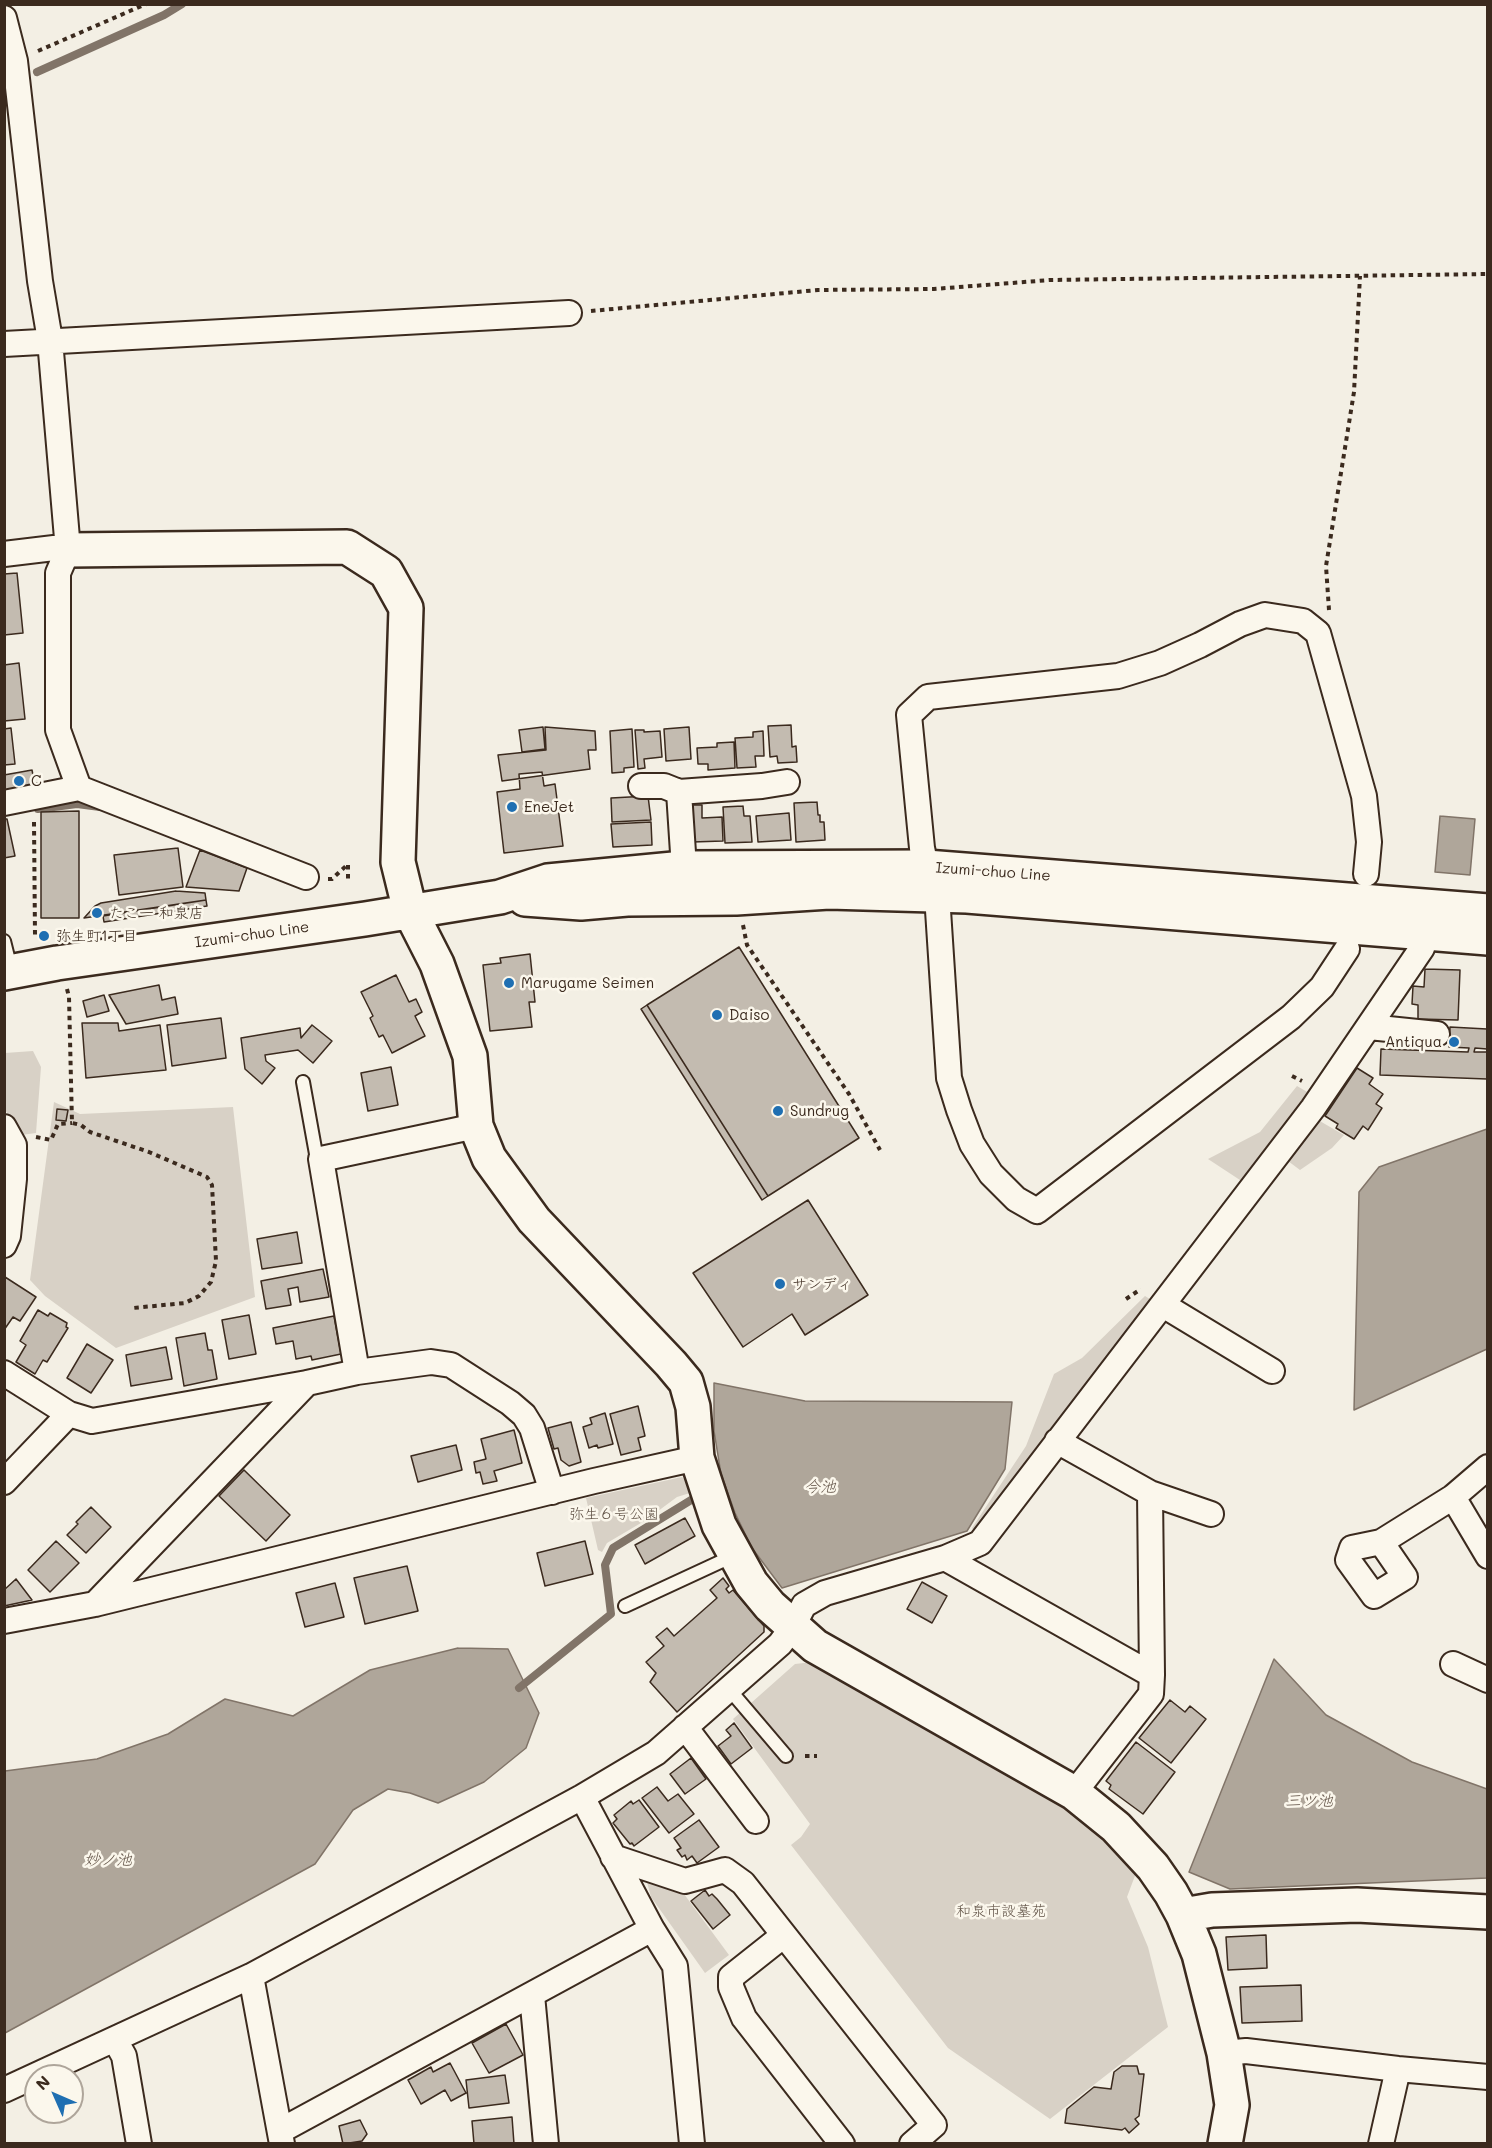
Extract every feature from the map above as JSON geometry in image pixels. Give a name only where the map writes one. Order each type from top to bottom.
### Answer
[{"type":"street","points":[[4,18],[50,340],[68,550],[58,573],[58,730],[79,788]]},
{"type":"street","points":[[4,344],[569,313]]},
{"type":"street","points":[[4,554],[54,548],[68,550],[347,547],[386,572],[406,608],[398,862],[410,911],[437,964],[470,1056],[476,1126],[489,1158],[534,1220],[686,1382],[693,1407],[697,1458],[719,1525],[751,1583],[792,1628],[815,1647],[1074,1793],[1116,1827],[1154,1867],[1184,1915],[1199,1954],[1224,2053],[1232,2104],[1225,2144]]},
{"type":"street","points":[[1347,949],[1322,987],[1291,1017],[1037,1211],[1016,1199],[991,1174],[972,1144],[949,1078],[931,881],[922,848],[909,715],[928,697],[1118,676],[1160,663],[1240,624],[1265,615],[1303,621],[1318,633],[1364,796],[1369,842],[1366,874]]},
{"type":"street","points":[[641,786],[664,786],[679,792],[763,797],[788,782]]},
{"type":"street","points":[[4,803],[79,788],[306,877]]},
{"type":"street","points":[[679,792],[684,868]]},
{"type":"street","name":"Izumi-chuo Line","points":[[7,962],[57,963],[500,897],[548,881],[684,868],[1487,914]]},
{"type":"street","name":"Izumi-chuo Line","points":[[500,897],[581,903],[627,899],[736,898],[830,892],[931,881],[979,897],[1426,933],[1487,914]]},
{"type":"street","points":[[4,2090],[251,1976],[582,1797],[656,1753],[780,1644],[792,1628],[804,1605],[825,1593],[945,1558],[980,1543],[1313,1108],[1422,948],[1426,933]]},
{"type":"street","points":[[1369,1027],[1437,1034]]},
{"type":"street","points":[[357,1372],[321,1159],[476,1126]]},
{"type":"street","points":[[4,1245],[8,1236],[14,1179],[14,1145],[8,1133]]},
{"type":"street","points":[[1163,1305],[1272,1371]]},
{"type":"street","points":[[4,1373],[69,1414],[92,1421],[357,1372],[430,1362],[451,1365],[510,1403],[524,1415],[532,1428],[552,1492]]},
{"type":"street","points":[[95,1604],[307,1383]]},
{"type":"street","points":[[4,1482],[69,1414]]},
{"type":"street","points":[[1057,1441],[1150,1493],[1211,1514]]},
{"type":"street","points":[[4,1621],[95,1604],[697,1458]]},
{"type":"street","points":[[1381,1542],[1453,1497],[1488,1467]]},
{"type":"street","points":[[1074,1793],[1150,1694],[1152,1676],[1150,1493]]},
{"type":"street","points":[[1453,1497],[1488,1556]]},
{"type":"street","points":[[945,1558],[1152,1676]]},
{"type":"street","points":[[1453,1664],[1488,1680]]},
{"type":"street","points":[[685,1727],[756,1821]]},
{"type":"street","points":[[582,1797],[652,1929],[675,1966],[692,2144]]},
{"type":"street","points":[[613,1857],[685,1881],[725,1870],[743,1883],[934,2126],[912,2144]]},
{"type":"street","points":[[1184,1915],[1212,1910],[1357,1905],[1488,1912]]},
{"type":"street","points":[[251,1976],[281,2137],[652,1929]]},
{"type":"street","points":[[784,1935],[731,1977],[731,1987],[744,2018],[842,2144]]},
{"type":"street","points":[[532,1995],[546,2144]]},
{"type":"street","points":[[115,2040],[124,2056],[139,2144]]},
{"type":"street","points":[[1224,2053],[1246,2051],[1488,2078]]},
{"type":"street","points":[[1380,2144],[1398,2069]]},
{"type":"lane","points":[[303,1082],[316,1154],[321,1159]]},
{"type":"lane","points":[[625,1606],[734,1555]]},
{"type":"lane","points":[[729,1689],[786,1756]]},
{"type":"path","points":[[12,70],[146,4]]},
{"type":"path","points":[[569,313],[818,290],[934,289],[1050,280],[1488,274]]},
{"type":"path","points":[[1318,633],[1330,622],[1326,566],[1354,392],[1360,276]]},
{"type":"path","points":[[34,798],[34,935]]},
{"type":"path","points":[[736,898],[747,945],[849,1094],[880,1150]]},
{"type":"path","points":[[57,963],[69,997],[72,1123]]},
{"type":"path","points":[[8,1133],[51,1140],[58,1124],[72,1123],[207,1176],[212,1185],[216,1261],[211,1282],[199,1296],[185,1304],[133,1308]]},
{"type":"green space","points":[[33,1051],[41,1067],[36,1133],[21,1135],[5,1110],[5,1053]]},
{"type":"green space","points":[[1297,1086],[1309,1093],[1243,1182],[1208,1159],[1260,1132]]},
{"type":"green space","points":[[54,1102],[80,1114],[233,1107],[255,1297],[116,1348],[45,1296],[30,1280]]},
{"type":"green space","points":[[1318,1120],[1344,1135],[1332,1148],[1300,1170],[1288,1161]]},
{"type":"green space","points":[[1145,1296],[1153,1301],[975,1533],[972,1528],[1026,1446],[1054,1374],[1082,1358]]},
{"type":"green space","name":"弥生６号公園","points":[[682,1477],[693,1486],[693,1492],[677,1497],[646,1520],[607,1543],[602,1552],[598,1550],[586,1498]]},
{"type":"green space","name":"和泉市設墓苑","points":[[813,1662],[1075,1807],[1102,1833],[1136,1873],[1127,1897],[1148,1947],[1168,2027],[1050,2119],[948,2048],[791,1845],[801,1837],[810,1824],[733,1719],[795,1664]]},
{"type":"green space","points":[[647,1882],[684,1894],[729,1955],[705,1973],[651,1897]]},
{"type":"water","points":[[1440,816],[1475,819],[1470,875],[1435,872]]},
{"type":"water","points":[[1487,1129],[1487,1349],[1354,1410],[1359,1192],[1379,1167]]},
{"type":"water","name":"今池","points":[[714,1383],[805,1401],[1012,1402],[1005,1469],[967,1531],[782,1588],[752,1548],[735,1513],[721,1474],[714,1431]]},
{"type":"water","name":"妙ノ池","points":[[458,1648],[508,1649],[539,1713],[526,1748],[484,1782],[438,1803],[410,1793],[388,1789],[353,1810],[315,1864],[5,2033],[5,1771],[97,1759],[168,1734],[225,1699],[293,1716],[370,1670]]},
{"type":"water","name":"三ツ池","points":[[1274,1659],[1326,1715],[1412,1762],[1487,1789],[1487,1878],[1230,1889],[1189,1872]]},
{"type":"building","points":[[17,573],[23,633],[4,635],[4,574]]},
{"type":"building","points":[[19,663],[25,719],[4,721],[4,665]]},
{"type":"building","points":[[791,725],[792,747],[796,746],[797,762],[778,763],[777,756],[770,757],[768,726]]},
{"type":"building","points":[[543,727],[545,749],[522,752],[519,730]]},
{"type":"building","points":[[545,727],[595,731],[596,750],[588,750],[590,769],[502,781],[498,755],[546,750]]},
{"type":"building","points":[[689,727],[691,759],[666,761],[664,729]]},
{"type":"building","points":[[11,728],[15,764],[4,765],[4,729]]},
{"type":"building","points":[[632,729],[634,767],[624,768],[624,772],[612,773],[610,731]]},
{"type":"building","points":[[635,730],[660,731],[662,757],[644,759],[645,768],[638,769]]},
{"type":"building","points":[[763,731],[764,756],[755,756],[756,767],[737,768],[735,738],[753,737],[753,732]]},
{"type":"building","points":[[734,742],[735,768],[708,770],[708,764],[698,764],[697,748],[717,747],[717,743]]},
{"type":"building","name":"C","points":[[32,770],[35,786],[4,792],[4,775]]},
{"type":"building","points":[[542,772],[544,786],[555,784],[563,846],[504,853],[497,792],[520,789],[519,774]]},
{"type":"building","points":[[648,796],[651,820],[612,822],[611,798]]},
{"type":"building","points":[[817,802],[820,822],[824,822],[825,840],[796,842],[794,803]]},
{"type":"building","points":[[690,805],[702,805],[702,818],[722,817],[723,841],[692,842]]},
{"type":"building","points":[[743,806],[744,816],[750,816],[752,842],[725,843],[723,807]]},
{"type":"building","points":[[79,811],[79,918],[41,918],[41,812]]},
{"type":"building","points":[[789,813],[791,840],[758,842],[756,816]]},
{"type":"building","points":[[4,819],[7,819],[15,856],[4,858]]},
{"type":"building","points":[[651,822],[652,845],[613,847],[611,824]]},
{"type":"building","points":[[178,848],[183,887],[119,895],[114,855]]},
{"type":"building","points":[[200,850],[247,868],[239,891],[186,887]]},
{"type":"building","points":[[176,891],[205,893],[206,900],[84,918],[101,903]]},
{"type":"building","points":[[206,900],[207,906],[104,922],[103,916]]},
{"type":"building","points":[[739,947],[859,1138],[768,1196],[647,1005]]},
{"type":"building","name":"Marugame Seimen","points":[[530,954],[535,1002],[529,1002],[532,1027],[490,1031],[483,965],[501,963],[500,958]]},
{"type":"building","points":[[1425,969],[1460,970],[1458,1020],[1418,1019],[1418,1005],[1412,1004],[1413,986],[1424,987]]},
{"type":"building","points":[[396,975],[409,1002],[416,999],[422,1012],[415,1016],[425,1036],[392,1053],[383,1035],[379,1037],[370,1018],[373,1016],[361,992]]},
{"type":"building","points":[[159,985],[162,1000],[175,997],[178,1014],[126,1024],[109,995]]},
{"type":"building","points":[[104,995],[109,1011],[87,1017],[83,1001]]},
{"type":"building","points":[[647,1005],[768,1196],[762,1200],[641,1009]]},
{"type":"building","points":[[221,1018],[226,1058],[172,1066],[167,1025]]},
{"type":"building","points":[[82,1023],[118,1023],[119,1031],[160,1025],[166,1070],[86,1078]]},
{"type":"building","points":[[312,1025],[332,1041],[313,1063],[298,1050],[265,1055],[266,1061],[275,1068],[262,1084],[245,1069],[241,1038],[300,1028],[301,1038]]},
{"type":"building","points":[[1450,1027],[1487,1029],[1487,1049],[1475,1048],[1474,1052],[1488,1052],[1487,1079],[1380,1075],[1381,1049],[1468,1052],[1469,1048],[1449,1047]]},
{"type":"building","points":[[391,1067],[398,1105],[368,1111],[361,1073]]},
{"type":"building","points":[[1357,1068],[1373,1078],[1369,1084],[1383,1094],[1376,1104],[1382,1108],[1368,1130],[1363,1126],[1354,1139],[1336,1128],[1338,1124],[1325,1116]]},
{"type":"building","points":[[57,1109],[68,1110],[66,1121],[56,1120]]},
{"type":"building","name":"サンディ","points":[[808,1200],[868,1295],[805,1335],[792,1314],[743,1347],[693,1273]]},
{"type":"building","points":[[297,1232],[302,1263],[262,1269],[257,1239]]},
{"type":"building","points":[[323,1269],[329,1297],[300,1302],[298,1287],[288,1289],[291,1305],[266,1309],[261,1281]]},
{"type":"building","points":[[5,1277],[36,1297],[20,1321],[13,1317],[4,1330]]},
{"type":"building","points":[[38,1310],[48,1316],[50,1313],[67,1323],[68,1328],[47,1362],[43,1360],[35,1374],[16,1362],[26,1345],[20,1341]]},
{"type":"building","points":[[249,1315],[256,1354],[229,1359],[222,1320]]},
{"type":"building","points":[[334,1316],[341,1354],[312,1360],[311,1356],[296,1359],[293,1341],[276,1344],[273,1328]]},
{"type":"building","points":[[205,1333],[208,1350],[212,1350],[217,1379],[184,1386],[176,1338]]},
{"type":"building","points":[[87,1344],[113,1360],[91,1393],[67,1378]]},
{"type":"building","points":[[166,1347],[172,1379],[131,1386],[126,1355]]},
{"type":"building","points":[[638,1406],[645,1436],[638,1438],[641,1450],[621,1455],[610,1414]]},
{"type":"building","points":[[605,1413],[613,1444],[589,1448],[583,1427],[592,1424],[590,1418]]},
{"type":"building","points":[[571,1422],[581,1462],[569,1466],[561,1460],[558,1448],[554,1449],[548,1428]]},
{"type":"building","points":[[514,1430],[522,1463],[494,1471],[497,1481],[483,1484],[480,1472],[476,1473],[474,1462],[486,1459],[481,1439]]},
{"type":"building","points":[[456,1445],[462,1470],[418,1482],[411,1456]]},
{"type":"building","points":[[244,1470],[290,1515],[266,1541],[219,1496]]},
{"type":"building","points":[[91,1507],[111,1527],[86,1553],[67,1535]]},
{"type":"building","points":[[685,1518],[695,1536],[645,1564],[635,1545]]},
{"type":"building","points":[[56,1541],[79,1563],[50,1592],[28,1570]]},
{"type":"building","points":[[585,1541],[593,1574],[545,1586],[537,1553]]},
{"type":"building","points":[[407,1566],[418,1611],[365,1624],[354,1578]]},
{"type":"building","points":[[723,1578],[729,1586],[726,1589],[729,1593],[733,1590],[764,1626],[764,1632],[677,1712],[650,1682],[656,1673],[646,1662],[664,1646],[656,1637],[667,1628],[674,1636],[717,1598],[710,1590]]},
{"type":"building","points":[[16,1579],[32,1600],[4,1606],[4,1590]]},
{"type":"building","points":[[922,1582],[947,1596],[932,1623],[907,1609]]},
{"type":"building","points":[[335,1583],[344,1617],[305,1627],[296,1593]]},
{"type":"building","points":[[1170,1700],[1185,1712],[1190,1706],[1206,1719],[1171,1763],[1139,1738]]},
{"type":"building","points":[[734,1723],[752,1748],[731,1764],[718,1746],[731,1736],[726,1730]]},
{"type":"building","points":[[1136,1742],[1175,1772],[1143,1814],[1109,1789],[1111,1785],[1106,1781]]},
{"type":"building","points":[[691,1758],[706,1779],[685,1794],[670,1774]]},
{"type":"building","points":[[657,1787],[668,1801],[678,1794],[694,1814],[669,1833],[642,1798]]},
{"type":"building","points":[[639,1800],[659,1827],[634,1846],[613,1823],[617,1819],[614,1815],[631,1801],[633,1804]]},
{"type":"building","points":[[699,1820],[719,1847],[697,1863],[692,1856],[687,1860],[685,1855],[682,1857],[677,1850],[681,1848],[674,1838]]},
{"type":"building","points":[[705,1890],[709,1896],[712,1894],[717,1899],[730,1915],[713,1929],[691,1901]]},
{"type":"building","points":[[1266,1935],[1267,1968],[1228,1970],[1226,1937]]},
{"type":"building","points":[[1301,1985],[1302,2021],[1242,2023],[1240,1987]]},
{"type":"building","points":[[506,2024],[523,2055],[489,2073],[472,2043]]},
{"type":"building","points":[[450,2063],[466,2093],[451,2101],[445,2090],[421,2104],[408,2080],[431,2067],[433,2072]]},
{"type":"building","points":[[1122,2066],[1137,2066],[1139,2074],[1144,2074],[1139,2116],[1135,2119],[1139,2124],[1129,2133],[1125,2128],[1122,2130],[1065,2123],[1067,2109],[1094,2087],[1111,2089],[1114,2072]]},
{"type":"building","points":[[505,2075],[509,2103],[469,2108],[466,2080]]},
{"type":"building","points":[[512,2117],[514,2144],[474,2144],[472,2121]]},
{"type":"building","points":[[360,2120],[367,2134],[362,2141],[343,2144],[339,2126]]},
{"type":"waterway","points":[[37,72],[164,15],[182,4]]},
{"type":"waterway","points":[[38,809],[77,804],[100,807]]},
{"type":"waterway","points":[[519,1688],[611,1614],[605,1565],[613,1548],[696,1497]]},
{"type":"place","name":"C","points":[[19,781]]},
{"type":"place","name":"EneJet","points":[[512,807]]},
{"type":"place","name":"たこ一 和泉店","points":[[97,913]]},
{"type":"place","name":"弥生町1丁目","points":[[44,936]]},
{"type":"place","name":"Marugame Seimen","points":[[509,983]]},
{"type":"place","name":"Daiso","points":[[717,1015]]},
{"type":"place","name":"Antiqua","points":[[1454,1042]]},
{"type":"place","name":"Sundrug","points":[[778,1111]]},
{"type":"place","name":"サンディ","points":[[780,1284]]}]
